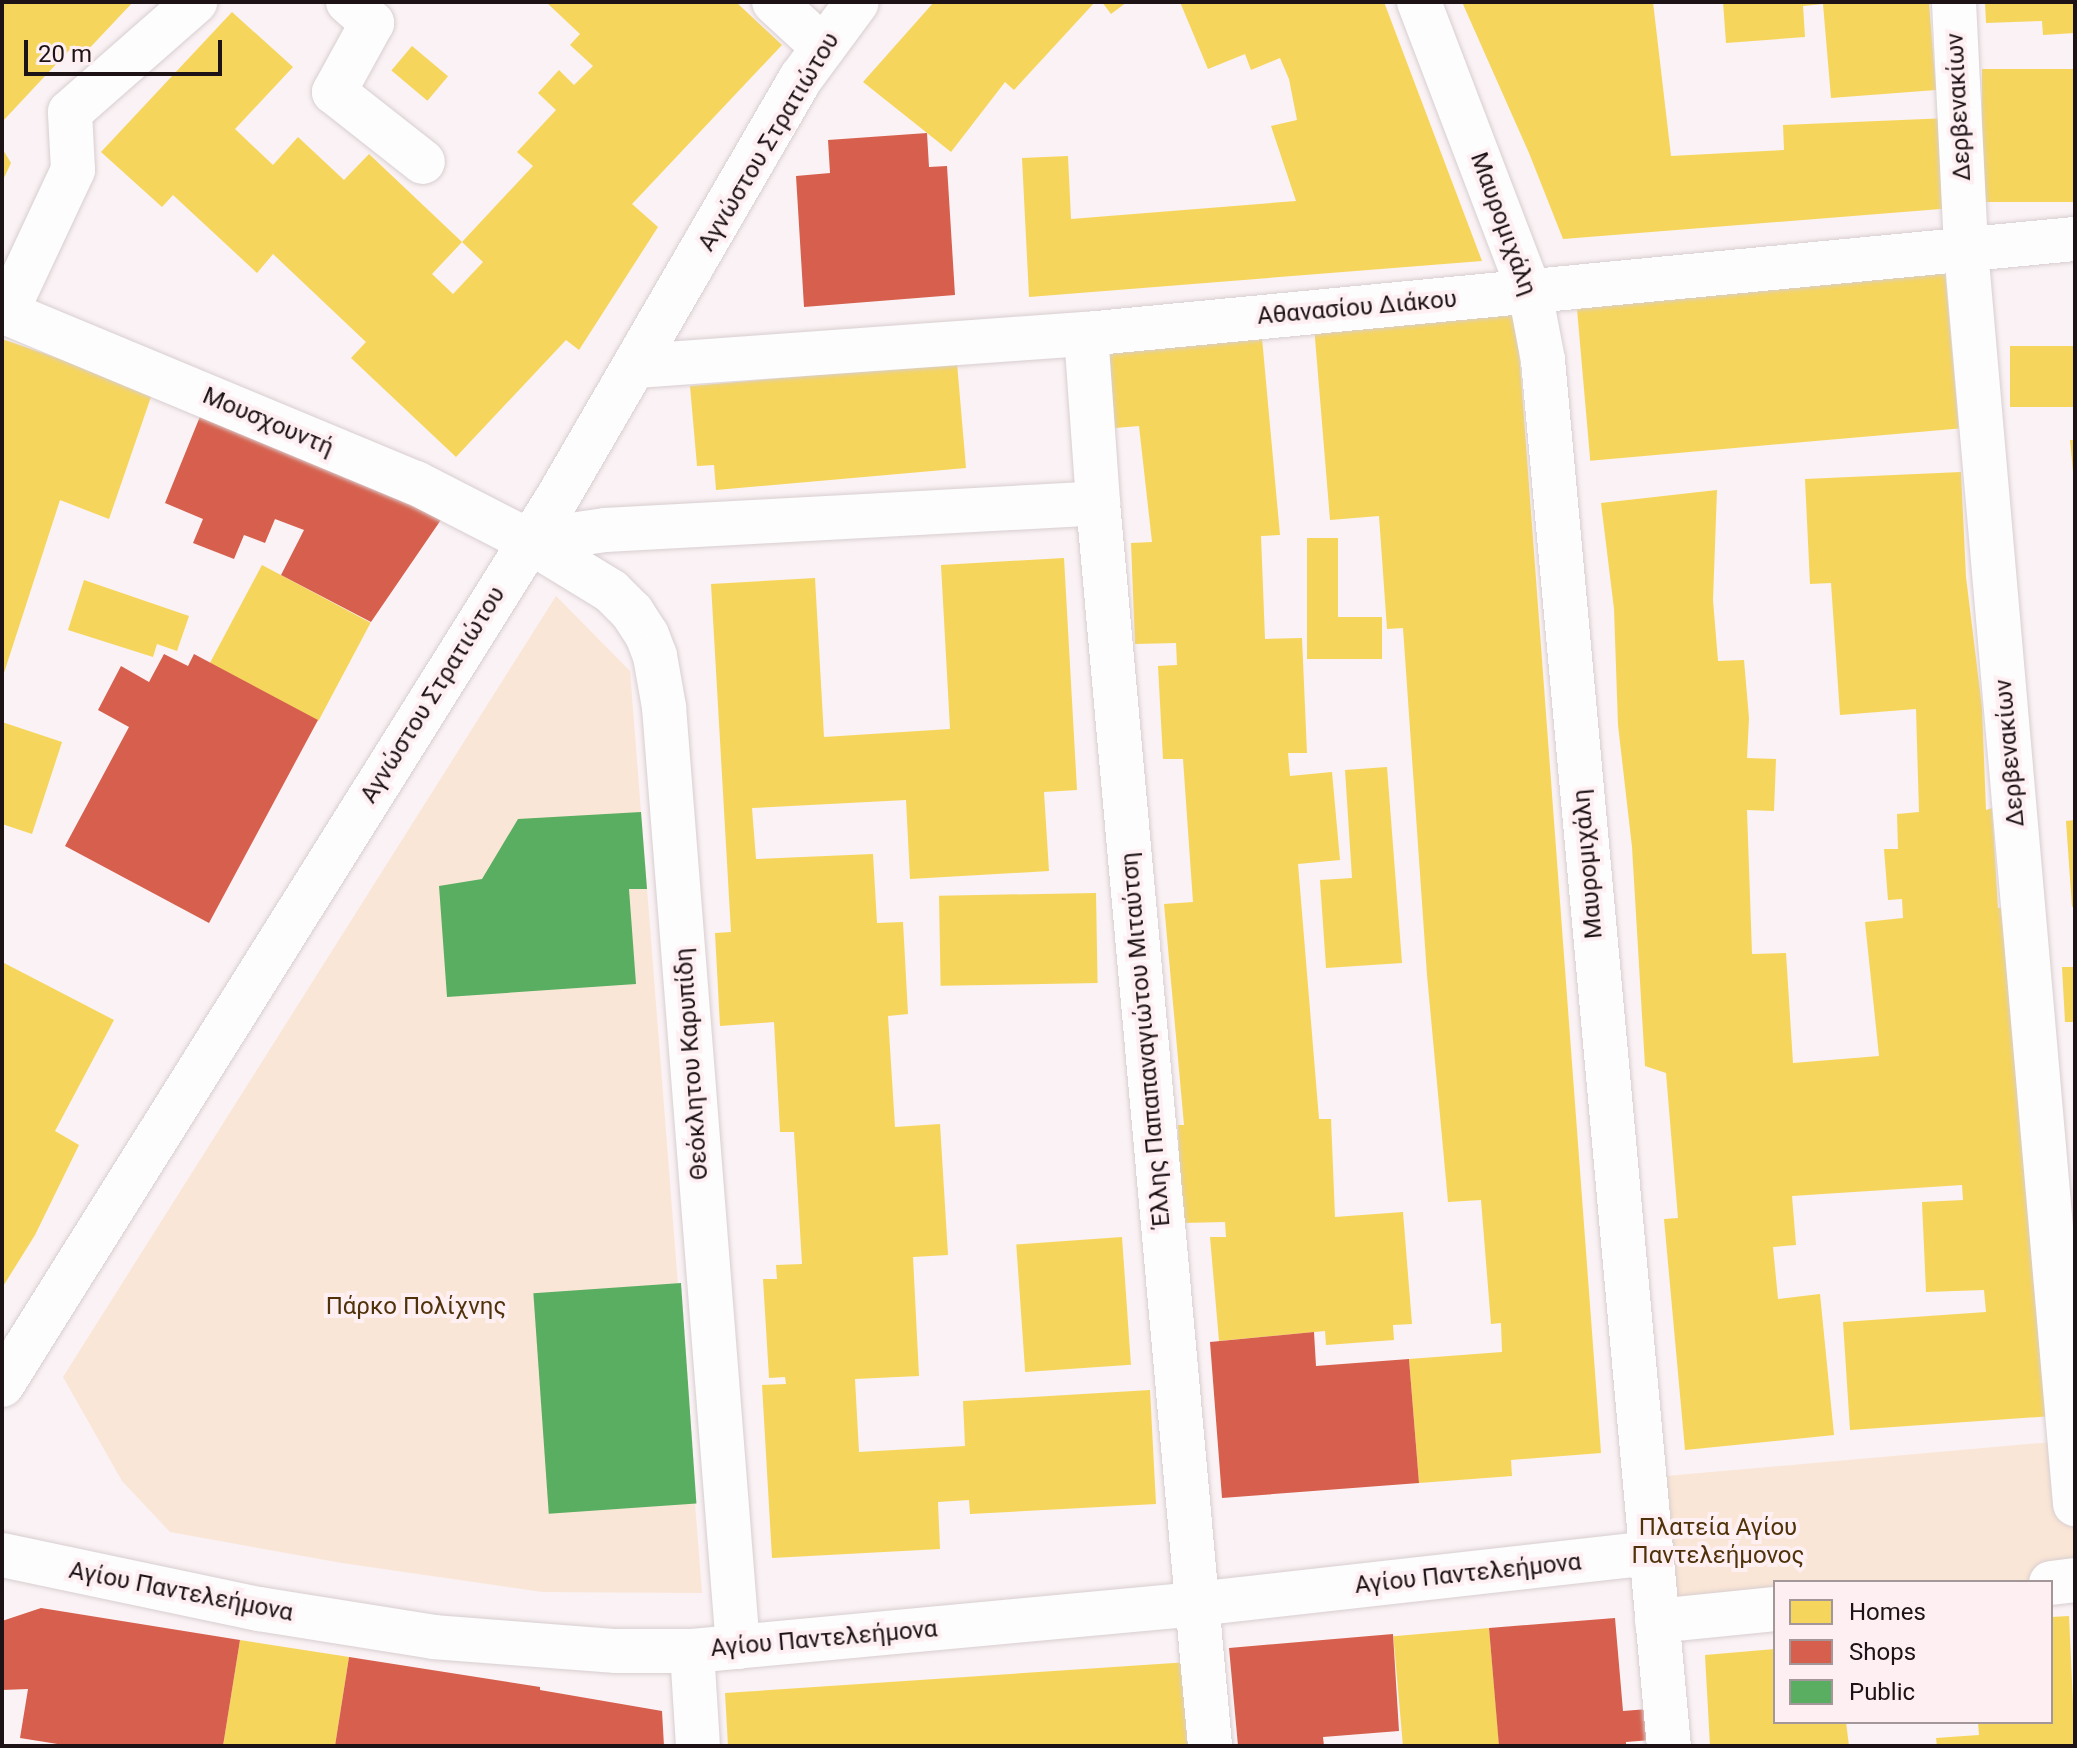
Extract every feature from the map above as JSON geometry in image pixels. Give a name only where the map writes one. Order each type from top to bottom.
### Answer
[{"type":"street","points":[[4,312],[73,170],[70,112],[195,2]]},
{"type":"street","points":[[348,2],[372,23],[334,92],[423,162]]},
{"type":"street","points":[[774,2],[823,47]]},
{"type":"street","name":"Αγνώστου Στρατιώτου","points":[[2,1385],[637,366],[789,98],[857,2]]},
{"type":"street","name":"Μαυρομιχάλη","points":[[1419,2],[1530,292],[1547,400],[1669,1746]]},
{"type":"street","name":"Δερβενακίων","points":[[1954,2],[1966,250],[2075,1504]]},
{"type":"street","name":"Αθανασίου Διάκου","points":[[637,366],[1086,334],[2075,239]]},
{"type":"street","name":"Μουσχουντή","points":[[4,312],[416,483],[529,541]]},
{"type":"street","name":"Έλλης Παπαπαναγιώτου Μιταύτση","points":[[1086,334],[1098,503],[1210,1746]]},
{"type":"street","points":[[529,541],[605,530],[1098,503]]},
{"type":"street","name":"Θεόκλητου Καρυπίδη","points":[[529,541],[611,591],[632,612],[647,635],[661,683],[738,1647]]},
{"type":"street","name":"Αγίου Παντελεήμονα","points":[[2,1555],[259,1609],[433,1637],[616,1651],[692,1651],[1197,1604],[1650,1553]]},
{"type":"street","points":[[2053,1583],[2075,1580]]},
{"type":"street","points":[[1657,1621],[1773,1609]]},
{"type":"street","points":[[692,1651],[698,1746]]},
{"type":"green space","name":"Πάρκο Πολίχνης","points":[[556,596],[630,671],[702,1593],[543,1592],[342,1563],[170,1532],[122,1481],[63,1377]]},
{"type":"green space","name":"Πλατεία Αγίου Παντελεήμονος","points":[[2075,1440],[2075,1580],[1773,1580],[1773,1609],[1657,1621],[1643,1478]]},
{"type":"building: Homes","points":[[2,2],[133,2],[84,54],[74,45],[2,122]]},
{"type":"building: Homes","points":[[546,2],[736,2],[782,45],[632,204],[658,227],[579,350],[566,340],[456,457],[351,358],[366,342],[273,254],[257,273],[173,195],[162,207],[101,152],[232,12],[293,67],[235,129],[273,165],[298,137],[344,180],[369,154],[462,242],[533,166],[517,152],[556,110],[538,93],[559,70],[574,85],[593,66],[570,45],[580,34]],"holes":[[[462,242],[483,262],[453,294],[432,274]]]},
{"type":"building: Homes","points":[[934,2],[1095,2],[1014,90],[1005,82],[951,152],[863,82]]},
{"type":"building: Homes","points":[[1102,2],[1127,2],[1111,14]]},
{"type":"building: Homes","points":[[1180,2],[1384,2],[1482,261],[1029,297],[1022,158],[1068,156],[1071,219],[1296,201],[1271,126],[1297,120],[1289,79],[1280,58],[1251,70],[1245,54],[1208,69]]},
{"type":"building: Homes","points":[[1462,2],[1653,2],[1671,156],[1784,150],[1783,125],[1949,118],[1953,208],[1563,239],[1529,153]]},
{"type":"building: Homes","points":[[1723,2],[1929,2],[1936,90],[1831,98],[1823,4],[1803,6],[1805,37],[1726,43]]},
{"type":"building: Homes","points":[[1985,2],[2075,2],[2075,33],[2043,35],[2042,21],[1986,23]]},
{"type":"building: Homes","points":[[412,46],[448,76],[427,101],[391,71]]},
{"type":"building: Homes","points":[[1982,69],[2075,69],[2075,202],[1982,202]]},
{"type":"building: Homes","points":[[2,148],[11,163],[2,182]]},
{"type":"building: Homes","points":[[1945,270],[1959,428],[1590,461],[1576,302]]},
{"type":"building: Homes","points":[[1516,310],[1601,1453],[1511,1460],[1512,1476],[1419,1483],[1409,1359],[1502,1352],[1501,1323],[1491,1324],[1481,1200],[1448,1202],[1427,975],[1403,628],[1387,629],[1379,516],[1330,520],[1314,326]]},
{"type":"building: Homes","points":[[1262,338],[1280,535],[1261,536],[1265,639],[1302,638],[1307,753],[1288,753],[1290,776],[1332,772],[1340,860],[1298,864],[1319,1119],[1331,1119],[1335,1217],[1403,1212],[1412,1324],[1393,1325],[1394,1340],[1326,1345],[1325,1331],[1219,1341],[1210,1237],[1226,1237],[1225,1222],[1181,1223],[1178,1125],[1184,1125],[1164,904],[1193,902],[1183,759],[1163,759],[1158,666],[1177,665],[1176,643],[1135,644],[1131,543],[1152,542],[1139,426],[1115,428],[1109,349]]},
{"type":"building: Homes","points":[[2,339],[153,391],[109,519],[60,500],[3,676]]},
{"type":"building: Homes","points":[[2010,346],[2075,346],[2075,407],[2010,407]]},
{"type":"building: Homes","points":[[957,363],[966,468],[716,490],[714,465],[697,466],[690,386]]},
{"type":"building: Homes","points":[[2070,440],[2075,440],[2075,472],[2073,472]]},
{"type":"building: Homes","points":[[1961,472],[1966,577],[1982,707],[1986,810],[1992,808],[1998,908],[2007,907],[2021,1042],[2033,1277],[2052,1416],[1850,1430],[1843,1322],[1986,1312],[1984,1290],[1926,1292],[1922,1202],[1963,1200],[1962,1185],[1792,1196],[1796,1245],[1773,1247],[1778,1299],[1820,1294],[1834,1435],[1685,1450],[1664,1219],[1678,1218],[1666,1073],[1645,1066],[1632,847],[1618,725],[1614,609],[1601,503],[1717,490],[1713,600],[1718,661],[1744,660],[1749,718],[1747,758],[1776,759],[1774,811],[1747,810],[1752,954],[1786,953],[1793,1063],[1879,1056],[1865,922],[1903,918],[1902,899],[1888,900],[1884,849],[1898,849],[1897,814],[1919,812],[1916,709],[1840,715],[1831,583],[1810,584],[1805,479]]},
{"type":"building: Homes","points":[[1307,538],[1338,538],[1338,617],[1382,617],[1382,659],[1307,659]]},
{"type":"building: Homes","points":[[1064,558],[1077,790],[1044,792],[1049,871],[910,879],[906,800],[752,808],[756,859],[873,854],[877,923],[903,922],[908,1014],[888,1016],[895,1127],[940,1124],[948,1255],[913,1257],[919,1376],[855,1379],[859,1452],[965,1446],[963,1401],[1150,1390],[1156,1504],[970,1514],[969,1500],[938,1502],[940,1549],[772,1558],[762,1385],[786,1384],[785,1377],[769,1378],[763,1279],[777,1279],[776,1265],[802,1264],[794,1132],[780,1132],[774,1022],[720,1026],[715,933],[731,932],[711,584],[815,578],[824,737],[950,729],[941,565]]},
{"type":"building: Homes","points":[[262,565],[371,623],[318,721],[210,663]]},
{"type":"building: Homes","points":[[84,580],[189,616],[177,651],[157,644],[153,657],[68,630]]},
{"type":"building: Homes","points":[[2,722],[62,742],[32,834],[2,824]]},
{"type":"building: Homes","points":[[1387,767],[1402,963],[1326,968],[1320,880],[1352,878],[1345,770]]},
{"type":"building: Homes","points":[[2075,820],[2075,906],[2072,907],[2066,821]]},
{"type":"building: Homes","points":[[1096,893],[1098,983],[941,986],[939,896]]},
{"type":"building: Homes","points":[[4,963],[114,1020],[55,1131],[79,1145],[35,1235],[2,1288]]},
{"type":"building: Homes","points":[[2062,967],[2075,967],[2075,1022],[2065,1022]]},
{"type":"building: Homes","points":[[1122,1237],[1131,1365],[1025,1372],[1016,1244]]},
{"type":"building: Homes","points":[[2069,1616],[2075,1746],[1937,1746],[1936,1738],[1979,1735],[1978,1724],[2053,1724],[2053,1617]]},
{"type":"building: Homes","points":[[1489,1628],[1499,1746],[1403,1746],[1393,1636]]},
{"type":"building: Homes","points":[[240,1640],[349,1657],[335,1746],[223,1746]]},
{"type":"building: Homes","points":[[1773,1649],[1773,1724],[1846,1724],[1849,1746],[1710,1746],[1705,1655]]},
{"type":"building: Homes","points":[[1189,1662],[1194,1746],[728,1746],[725,1693]]},
{"type":"building: Shops","points":[[927,133],[929,167],[947,166],[955,295],[804,307],[796,176],[830,173],[828,140]]},
{"type":"building: Shops","points":[[201,414],[447,511],[371,622],[281,575],[304,530],[275,519],[265,543],[244,535],[234,559],[193,543],[203,519],[165,503]]},
{"type":"building: Shops","points":[[164,654],[188,666],[194,654],[318,720],[209,923],[65,846],[129,727],[98,710],[121,666],[149,682]]},
{"type":"building: Shops","points":[[1314,1332],[1316,1366],[1409,1359],[1419,1483],[1222,1498],[1210,1342]]},
{"type":"building: Shops","points":[[41,1608],[240,1640],[223,1746],[70,1746],[20,1738],[28,1689],[2,1690],[2,1621]]},
{"type":"building: Shops","points":[[1615,1618],[1623,1711],[1648,1709],[1651,1740],[1626,1742],[1626,1746],[1499,1746],[1489,1628]]},
{"type":"building: Shops","points":[[1393,1634],[1399,1731],[1323,1737],[1324,1746],[1238,1746],[1229,1648]]},
{"type":"building: Shops","points":[[349,1657],[540,1687],[540,1690],[662,1711],[664,1746],[335,1746]]},
{"type":"building: Public","points":[[641,812],[647,889],[629,889],[636,984],[447,997],[439,886],[482,879],[518,819]]},
{"type":"building: Public","points":[[681,1283],[696,1503],[549,1514],[533,1293]]}]
